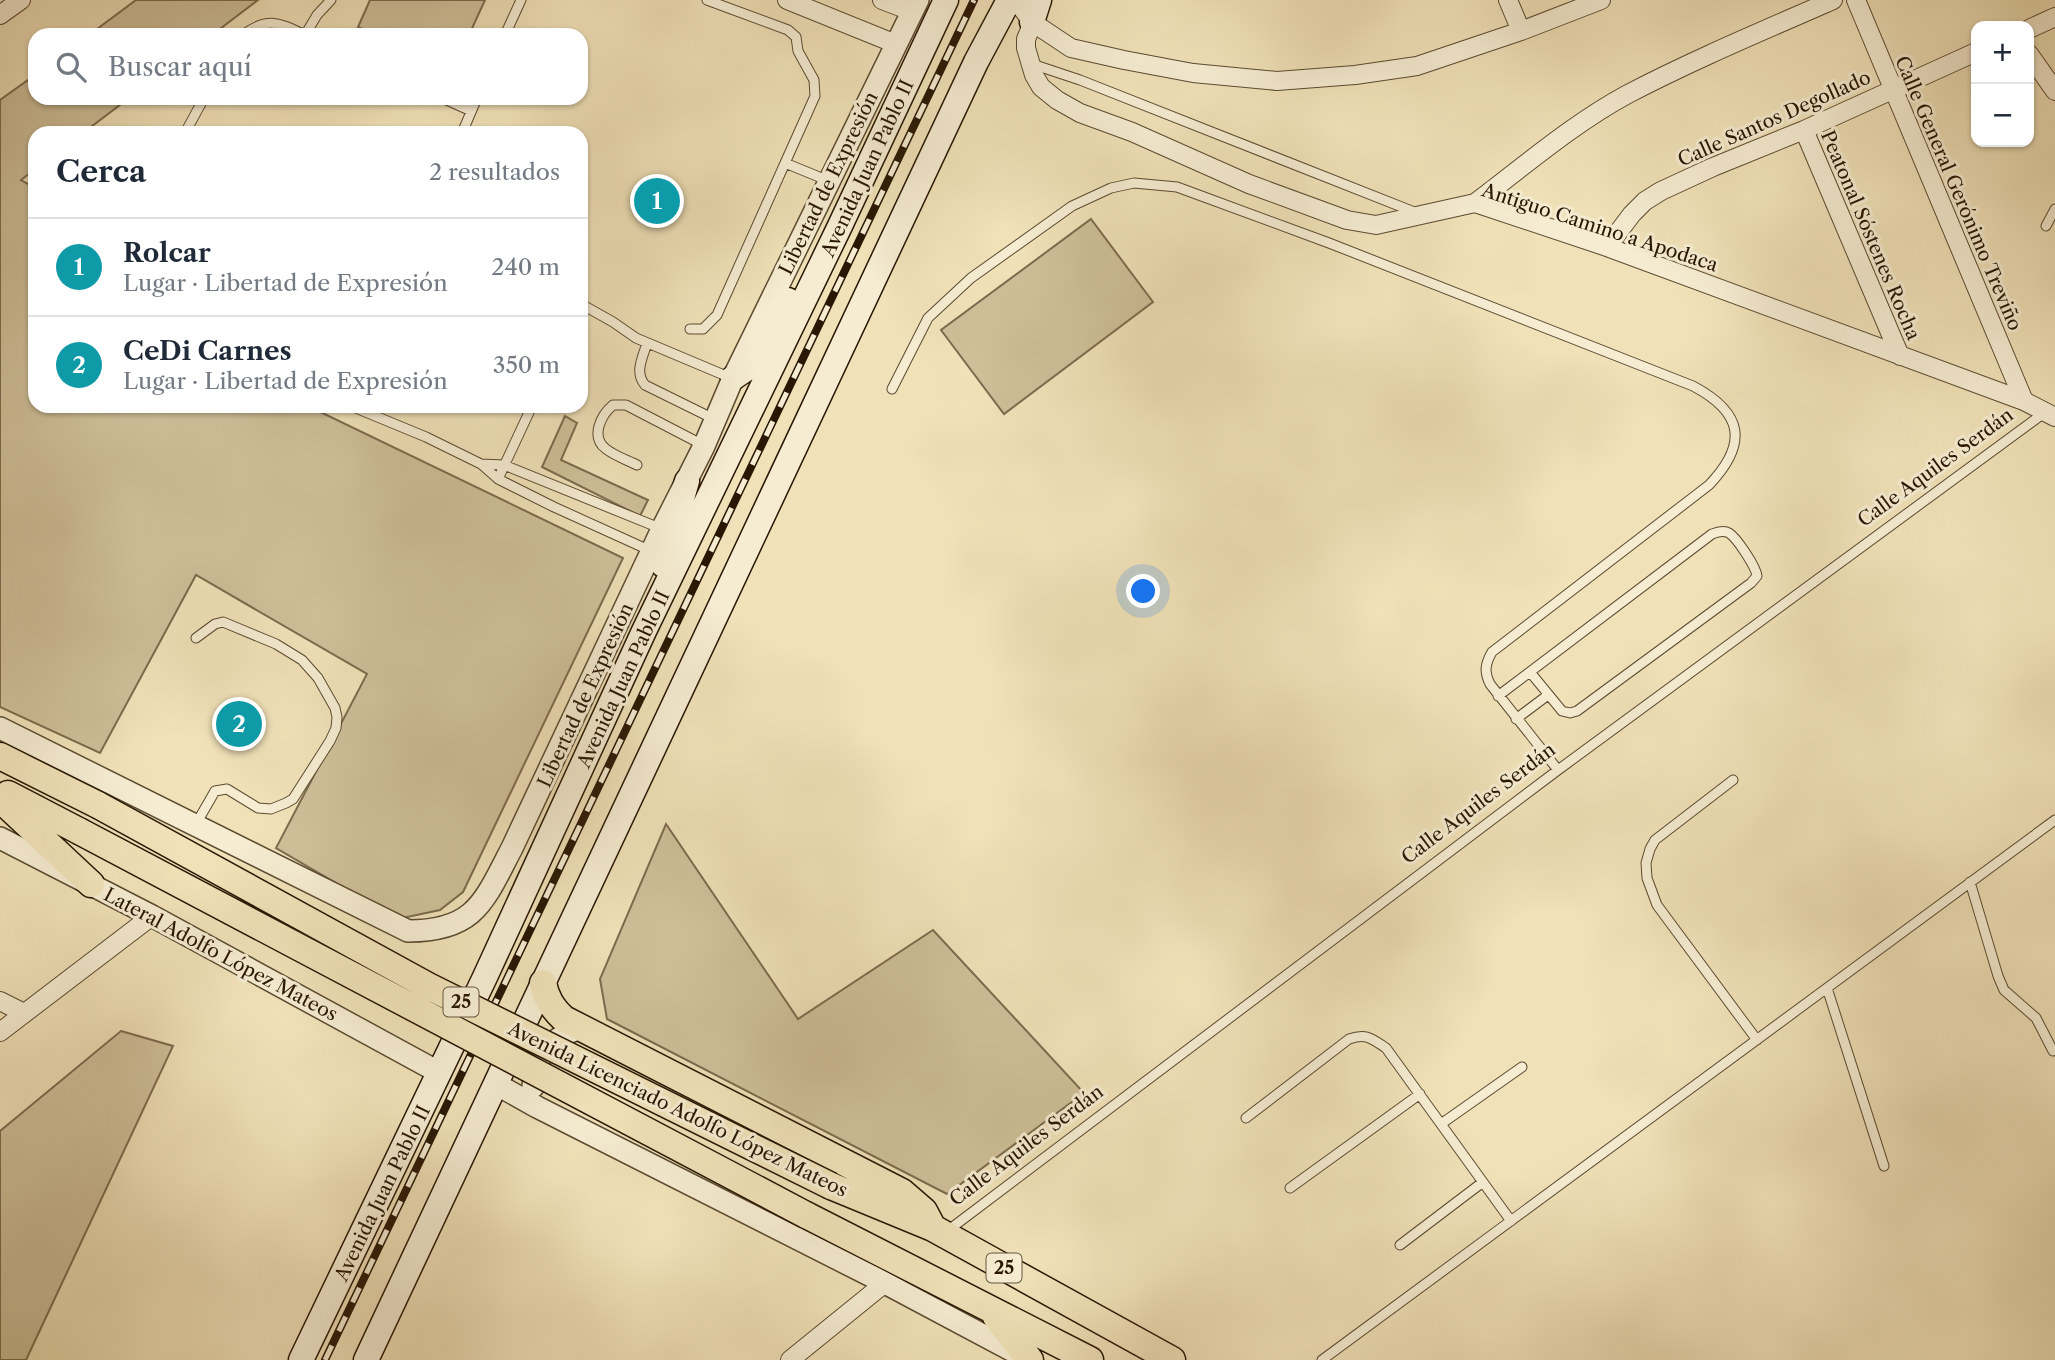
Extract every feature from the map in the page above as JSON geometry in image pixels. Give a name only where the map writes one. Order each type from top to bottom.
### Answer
[{"type":"main road","name":"Avenida Juan Pablo II","points":[[301,1360],[440,1073],[644,631],[946,0]]},
{"type":"main road","points":[[366,1360],[976,62],[1009,0]]},
{"type":"main road","points":[[733,378],[749,368],[814,256],[839,228]]},
{"type":"main road","points":[[644,631],[687,481]]},
{"type":"main road","name":"Avenida Licenciado Adolfo López Mateos","points":[[0,756],[98,805],[428,986],[831,1186],[938,1231],[1172,1360]]},
{"type":"main road","name":"Avenida Licenciado Adolfo López Mateos","points":[[0,789],[806,1215],[1090,1360]]},
{"type":"main road","points":[[0,799],[91,884]]},
{"type":"main road","points":[[543,983],[545,995],[554,1010],[580,1028],[902,1192],[924,1211],[938,1231]]},
{"type":"main road","points":[[991,1310],[1030,1360]]},
{"type":"street","points":[[0,15],[21,0]]},
{"type":"street","points":[[787,0],[896,44]]},
{"type":"street","points":[[882,0],[914,6]]},
{"type":"street","points":[[1016,0],[1038,7],[1071,48],[1193,73],[1277,81],[1355,75],[1417,66],[1521,31],[1601,0]]},
{"type":"street","points":[[1508,0],[1521,31]]},
{"type":"street","points":[[1475,203],[1593,116],[1627,95],[1833,0]]},
{"type":"street","name":"Calle General Gerónimo Treviño","points":[[1856,0],[2025,401]]},
{"type":"street","name":"Libertad de Expresión","points":[[0,728],[408,931],[443,928],[462,921],[475,911],[485,899],[502,867],[704,446],[733,378],[914,6]]},
{"type":"street","points":[[1029,62],[1026,38],[1038,7]]},
{"type":"street","points":[[2034,27],[2055,17]]},
{"type":"street","name":"Calle Santos Degollado","points":[[1607,247],[1632,214],[1645,201],[1661,191],[1971,54]]},
{"type":"street","points":[[2034,61],[2055,91]]},
{"type":"street","name":"Antiguo Camino a Apodaca","points":[[1029,62],[1041,87],[1080,113],[1132,132],[1249,184],[1348,220],[1376,225],[1475,203],[1607,247],[2025,401],[2050,415]]},
{"type":"street","name":"Peatonal Sóstenes Rocha","points":[[1804,130],[1900,356]]},
{"type":"street","name":"Lateral Adolfo López Mateos","points":[[0,838],[152,916],[440,1073]]},
{"type":"street","points":[[0,1032],[152,916]]},
{"type":"street","points":[[0,1000],[24,1013]]},
{"type":"street","points":[[537,1107],[533,1090],[534,1073],[540,1057],[550,1044],[564,1034],[580,1028]]},
{"type":"street","points":[[496,1084],[1030,1360]]},
{"type":"street","points":[[790,1360],[885,1283]]},
{"type":"lane","points":[[309,28],[331,0]]},
{"type":"lane","points":[[508,28],[521,0]]},
{"type":"lane","points":[[690,329],[703,329],[717,315],[815,96],[814,80],[798,51],[798,41],[794,34],[707,0]]},
{"type":"lane","points":[[254,28],[268,22],[289,28]]},
{"type":"lane","points":[[1029,62],[1422,215]]},
{"type":"lane","points":[[189,126],[200,105]]},
{"type":"lane","points":[[458,105],[471,111]]},
{"type":"lane","points":[[465,126],[474,105]]},
{"type":"lane","points":[[785,163],[829,181]]},
{"type":"lane","points":[[892,389],[928,318],[971,278],[1072,206],[1111,188],[1134,183],[1177,187],[1308,235],[1708,394],[1732,419],[1737,437],[1733,452],[1723,470],[1709,485],[1492,652],[1485,667],[1486,676],[1498,696],[1558,769]]},
{"type":"lane","points":[[2046,226],[2055,209]]},
{"type":"lane","points":[[588,308],[636,338],[733,378]]},
{"type":"lane","points":[[647,343],[639,372],[645,385],[716,420]]},
{"type":"lane","points":[[637,465],[606,450],[600,441],[598,428],[613,405],[626,405],[704,446]]},
{"type":"lane","points":[[368,413],[426,437],[481,464],[498,479],[652,552]]},
{"type":"lane","points":[[498,479],[529,413]]},
{"type":"lane","name":"Calle Aquiles Serdán","points":[[938,1231],[1558,769],[2050,415]]},
{"type":"lane","points":[[481,464],[504,465],[662,529]]},
{"type":"lane","points":[[1498,696],[1712,534],[1721,531],[1729,533],[1755,567],[1757,576],[1751,583],[1577,711],[1562,711],[1530,672]]},
{"type":"lane","points":[[195,638],[215,624],[223,622],[276,644],[302,660],[313,671],[330,698],[337,716],[336,728],[330,741],[293,799],[271,810],[258,808],[227,789],[222,789],[215,791],[196,824]]},
{"type":"lane","points":[[1516,719],[1548,695]]},
{"type":"lane","points":[[1733,780],[1656,840],[1648,856],[1647,878],[1657,905],[1757,1040]]},
{"type":"lane","points":[[1322,1360],[2055,820]]},
{"type":"lane","points":[[1970,882],[2004,990],[2036,1018],[2053,1051]]},
{"type":"lane","points":[[1828,988],[1884,1166]]},
{"type":"lane","points":[[1246,1118],[1349,1039],[1360,1035],[1372,1038],[1386,1048],[1511,1221]]},
{"type":"lane","points":[[1441,1124],[1522,1067]]},
{"type":"lane","points":[[1290,1188],[1420,1094]]},
{"type":"lane","points":[[1399,1245],[1483,1182]]},
{"type":"shaded area","points":[[136,0],[258,0],[221,28],[98,28]]},
{"type":"shaded area","points":[[370,0],[485,0],[472,28],[358,27]]},
{"type":"shaded area","points":[[28,80],[28,105],[120,105],[92,126],[28,126],[28,174],[21,180],[28,184],[28,413],[323,413],[623,558],[463,892],[440,910],[398,919],[276,848],[367,674],[196,575],[100,753],[0,707],[0,100]]},
{"type":"shaded area","points":[[1091,219],[1153,302],[1004,414],[941,330]]},
{"type":"shaded area","points":[[565,416],[577,423],[561,460],[648,500],[640,516],[542,467]]},
{"type":"shaded area","points":[[666,824],[798,1019],[933,930],[1084,1093],[947,1194],[607,1019],[600,979]]},
{"type":"shaded area","points":[[121,1031],[173,1046],[26,1360],[0,1360],[0,1131]]},
{"type":"railway","points":[[325,1360],[974,0]]},
{"type":"place","name":"Rolcar","points":[[657,201]]},
{"type":"place","name":"CeDi Carnes","points":[[239,724]]}]
